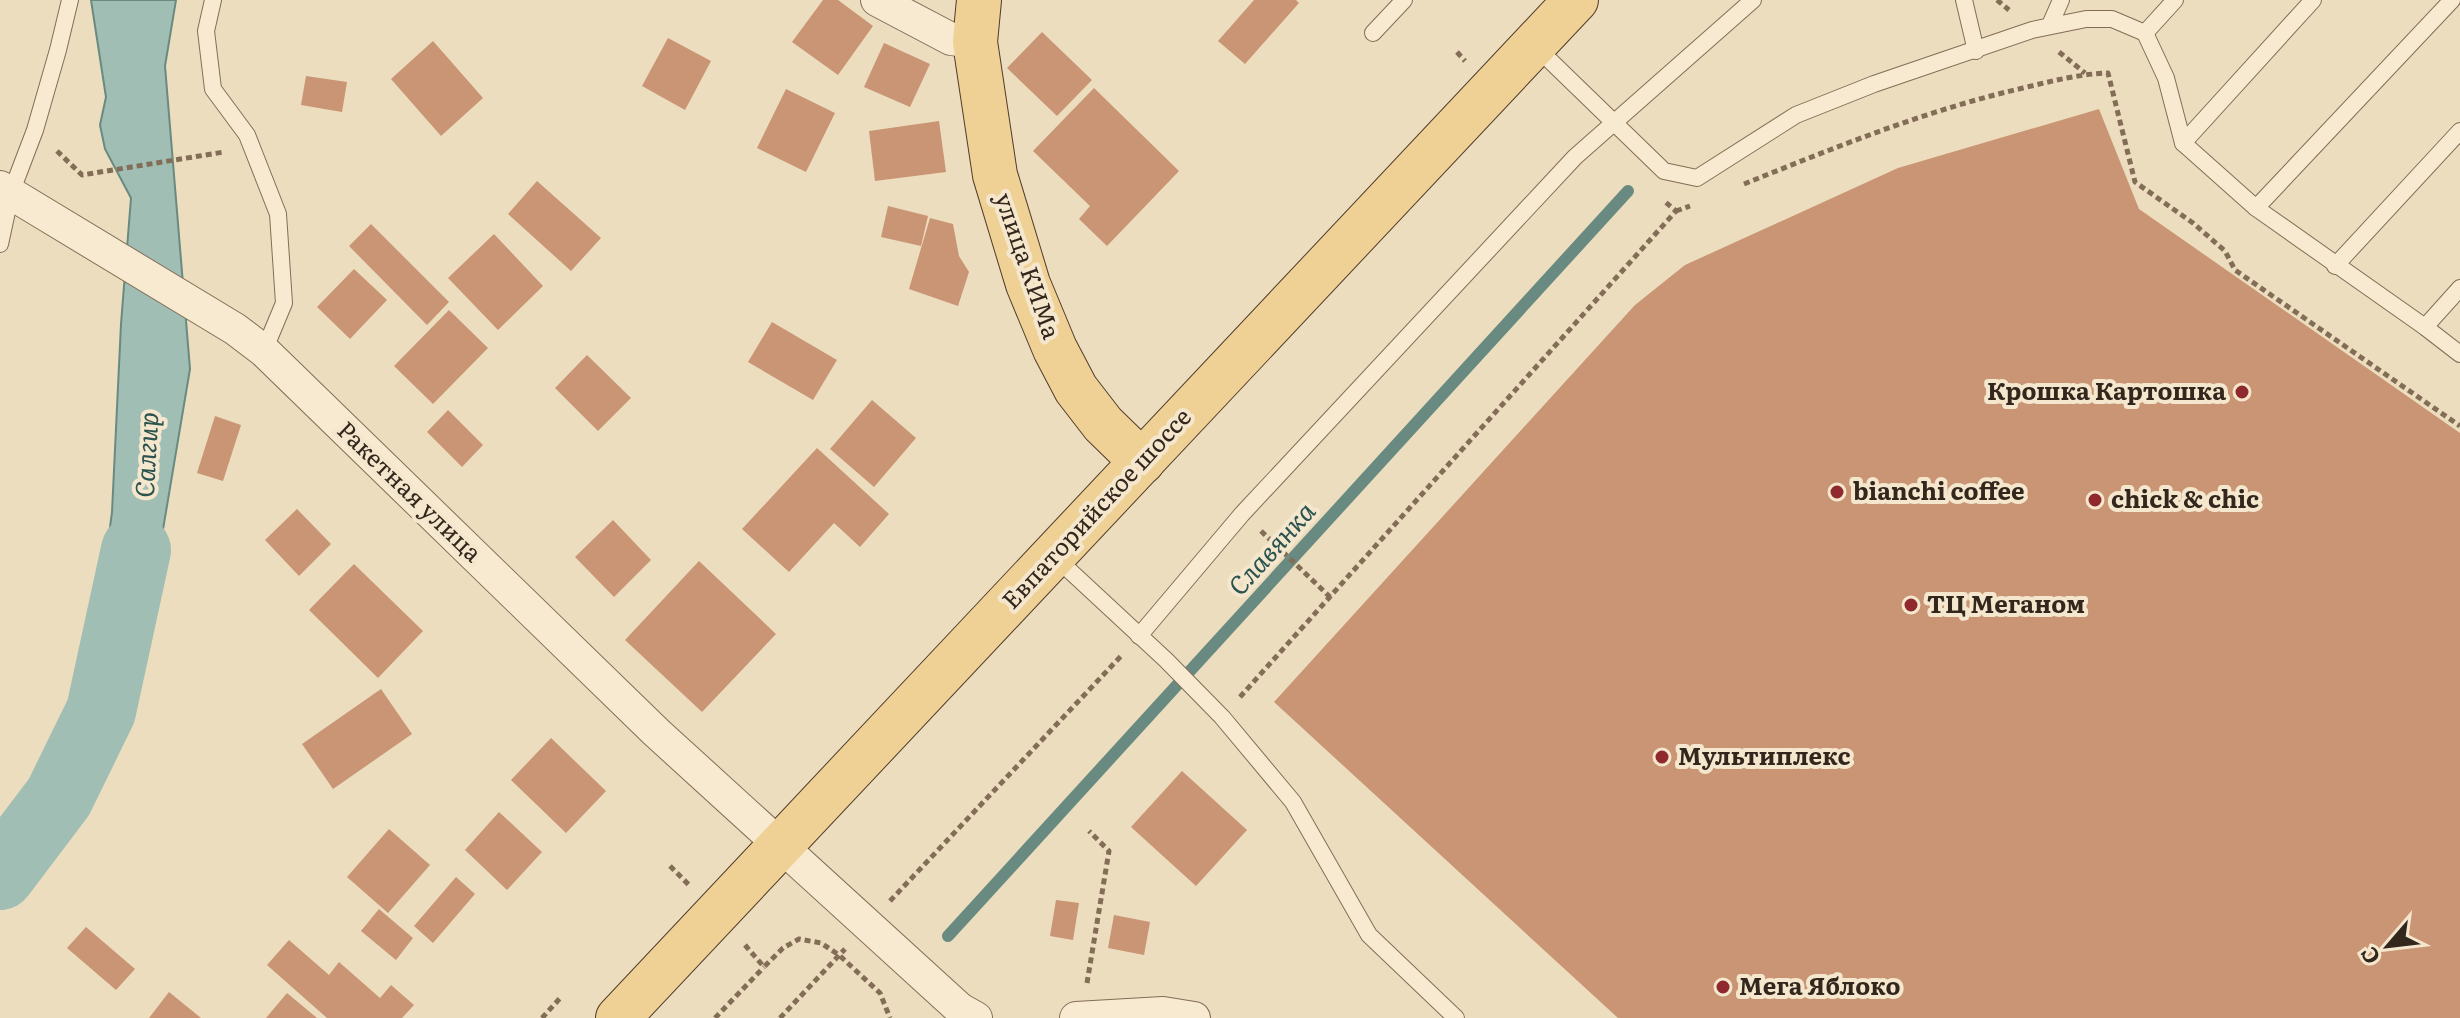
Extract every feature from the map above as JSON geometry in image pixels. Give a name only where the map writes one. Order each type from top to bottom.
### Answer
[{"type":"main road","name":"Евпаторийское шоссе","points":[[618,1018],[1576,0]]},
{"type":"main road","name":"улица КИМа","points":[[977,21],[995,175],[1028,284],[1055,349],[1076,389],[1103,424],[1142,462]]},
{"type":"street","name":"улица КИМа","points":[[877,0],[951,39],[977,21]]},
{"type":"street","name":"Ракетная улица","points":[[5,190],[235,329],[264,351],[656,732],[868,924],[963,1015]]},
{"type":"street","points":[[1082,1017],[1163,1013],[1194,1018]]},
{"type":"lane","points":[[0,244],[5,190],[35,130],[70,0]]},
{"type":"lane","points":[[213,0],[206,31],[213,89],[247,135],[278,214],[284,303],[264,351]]},
{"type":"lane","points":[[1373,33],[1404,0]]},
{"type":"lane","points":[[1139,636],[1242,514],[1575,157],[1753,0]]},
{"type":"lane","points":[[1964,0],[1976,51]]},
{"type":"lane","points":[[2050,25],[2061,0]]},
{"type":"lane","points":[[2145,33],[2175,0]]},
{"type":"lane","points":[[2183,143],[2313,0]]},
{"type":"lane","points":[[2256,208],[2452,0]]},
{"type":"lane","points":[[1534,45],[1664,171],[1697,178],[1796,115],[1874,84],[2050,25],[2086,19],[2112,19],[2145,33],[2166,78],[2183,143],[2256,208],[2460,354]]},
{"type":"lane","points":[[2335,266],[2460,131]]},
{"type":"lane","points":[[2425,327],[2460,288]]},
{"type":"lane","points":[[1053,556],[1166,660],[1222,717],[1293,802],[1369,935],[1456,1018]]},
{"type":"path","points":[[1734,188],[1879,130],[1981,97],[2085,73],[2108,73],[2135,182],[2193,223],[2225,251],[2235,270],[2460,426]]},
{"type":"path","points":[[82,175],[223,152]]},
{"type":"path","points":[[1657,195],[1676,211]]},
{"type":"path","points":[[1222,717],[1676,211],[1690,205]]},
{"type":"path","points":[[1242,514],[1330,597]]},
{"type":"path","points":[[780,1018],[1139,636]]},
{"type":"path","points":[[1082,1017],[1086,976],[1109,851],[1089,831]]},
{"type":"path","points":[[839,955],[880,993],[890,1018]]},
{"type":"path","points":[[715,1018],[764,967]]},
{"type":"path","points":[[542,1018],[562,996]]},
{"type":"water","points":[[91,0],[176,0],[165,66],[190,369],[139,672],[98,621],[112,512],[131,198],[105,149],[100,125],[106,97]]},
{"type":"building","points":[[823,0],[838,0],[873,26],[838,75],[792,42]]},
{"type":"building","points":[[1254,0],[1296,0],[1299,3],[1245,64],[1218,41]]},
{"type":"building","points":[[1042,32],[1092,80],[1057,116],[1007,68]]},
{"type":"building","points":[[668,38],[711,61],[685,110],[642,86]]},
{"type":"building","points":[[433,41],[483,98],[441,136],[391,79]]},
{"type":"building","points":[[884,43],[930,64],[910,107],[864,87]]},
{"type":"building","points":[[306,76],[347,82],[342,112],[301,105]]},
{"type":"building","points":[[1094,88],[1179,171],[1107,246],[1079,219],[1090,206],[1033,151]]},
{"type":"building","points":[[786,89],[835,113],[806,172],[757,148]]},
{"type":"building","name":"ТЦ Меганом","points":[[2099,109],[2139,209],[2460,433],[2460,1018],[1618,1018],[1274,702],[1635,305],[1685,265],[1898,168]]},
{"type":"building","points":[[939,121],[946,172],[875,181],[869,131]]},
{"type":"building","points":[[537,181],[601,238],[571,271],[508,214]]},
{"type":"building","points":[[888,206],[928,216],[921,246],[881,237]]},
{"type":"building","points":[[930,218],[953,224],[959,256],[969,272],[958,306],[909,289]]},
{"type":"building","points":[[371,224],[449,302],[427,325],[349,246]]},
{"type":"building","points":[[494,234],[543,286],[498,330],[448,278]]},
{"type":"building","points":[[354,269],[387,300],[350,339],[317,307]]},
{"type":"building","points":[[449,310],[488,348],[433,404],[394,366]]},
{"type":"building","points":[[772,322],[837,360],[813,400],[748,362]]},
{"type":"building","points":[[587,355],[631,398],[598,431],[555,388]]},
{"type":"building","points":[[872,400],[916,438],[874,487],[830,449]]},
{"type":"building","points":[[448,410],[483,445],[462,467],[427,432]]},
{"type":"building","points":[[215,416],[241,425],[223,481],[197,473]]},
{"type":"building","points":[[817,448],[889,514],[860,547],[834,523],[789,572],[742,529]]},
{"type":"building","points":[[297,509],[331,544],[299,576],[265,540]]},
{"type":"building","points":[[613,520],[651,560],[614,597],[575,557]]},
{"type":"building","points":[[699,561],[776,634],[702,712],[625,640]]},
{"type":"building","points":[[354,564],[423,631],[378,678],[309,610]]},
{"type":"building","points":[[381,689],[412,734],[333,789],[302,744]]},
{"type":"building","points":[[551,738],[606,791],[566,833],[511,780]]},
{"type":"building","points":[[1182,771],[1247,830],[1196,886],[1131,827]]},
{"type":"building","points":[[499,812],[542,852],[507,890],[465,850]]},
{"type":"building","points":[[389,829],[430,865],[388,913],[347,877]]},
{"type":"building","points":[[456,877],[475,894],[433,943],[414,926]]},
{"type":"building","points":[[1056,900],[1079,903],[1073,940],[1050,936]]},
{"type":"building","points":[[379,909],[413,938],[396,960],[361,931]]},
{"type":"building","points":[[1114,915],[1150,922],[1144,955],[1108,948]]},
{"type":"building","points":[[86,927],[135,969],[116,990],[67,948]]},
{"type":"building","points":[[289,940],[329,975],[339,962],[380,998],[391,985],[414,1005],[402,1018],[327,1018],[267,965]]},
{"type":"building","points":[[169,992],[201,1018],[149,1018]]},
{"type":"building","points":[[287,993],[317,1018],[266,1018]]},
{"type":"waterway","name":"Славянка","points":[[948,936],[1628,191]]},
{"type":"waterway","name":"Салгир","points":[[0,875],[59,797],[101,711],[136,550]]},
{"type":"place","name":"Крошка Картошка","points":[[2242,392]]},
{"type":"place","name":"bianchi coffee","points":[[1837,492]]},
{"type":"place","name":"chick & chic","points":[[2095,500]]},
{"type":"place","name":"ТЦ Меганом","points":[[1911,605]]},
{"type":"place","name":"Мультиплекс","points":[[1662,757]]},
{"type":"place","name":"Мега Яблоко","points":[[1723,987]]}]
